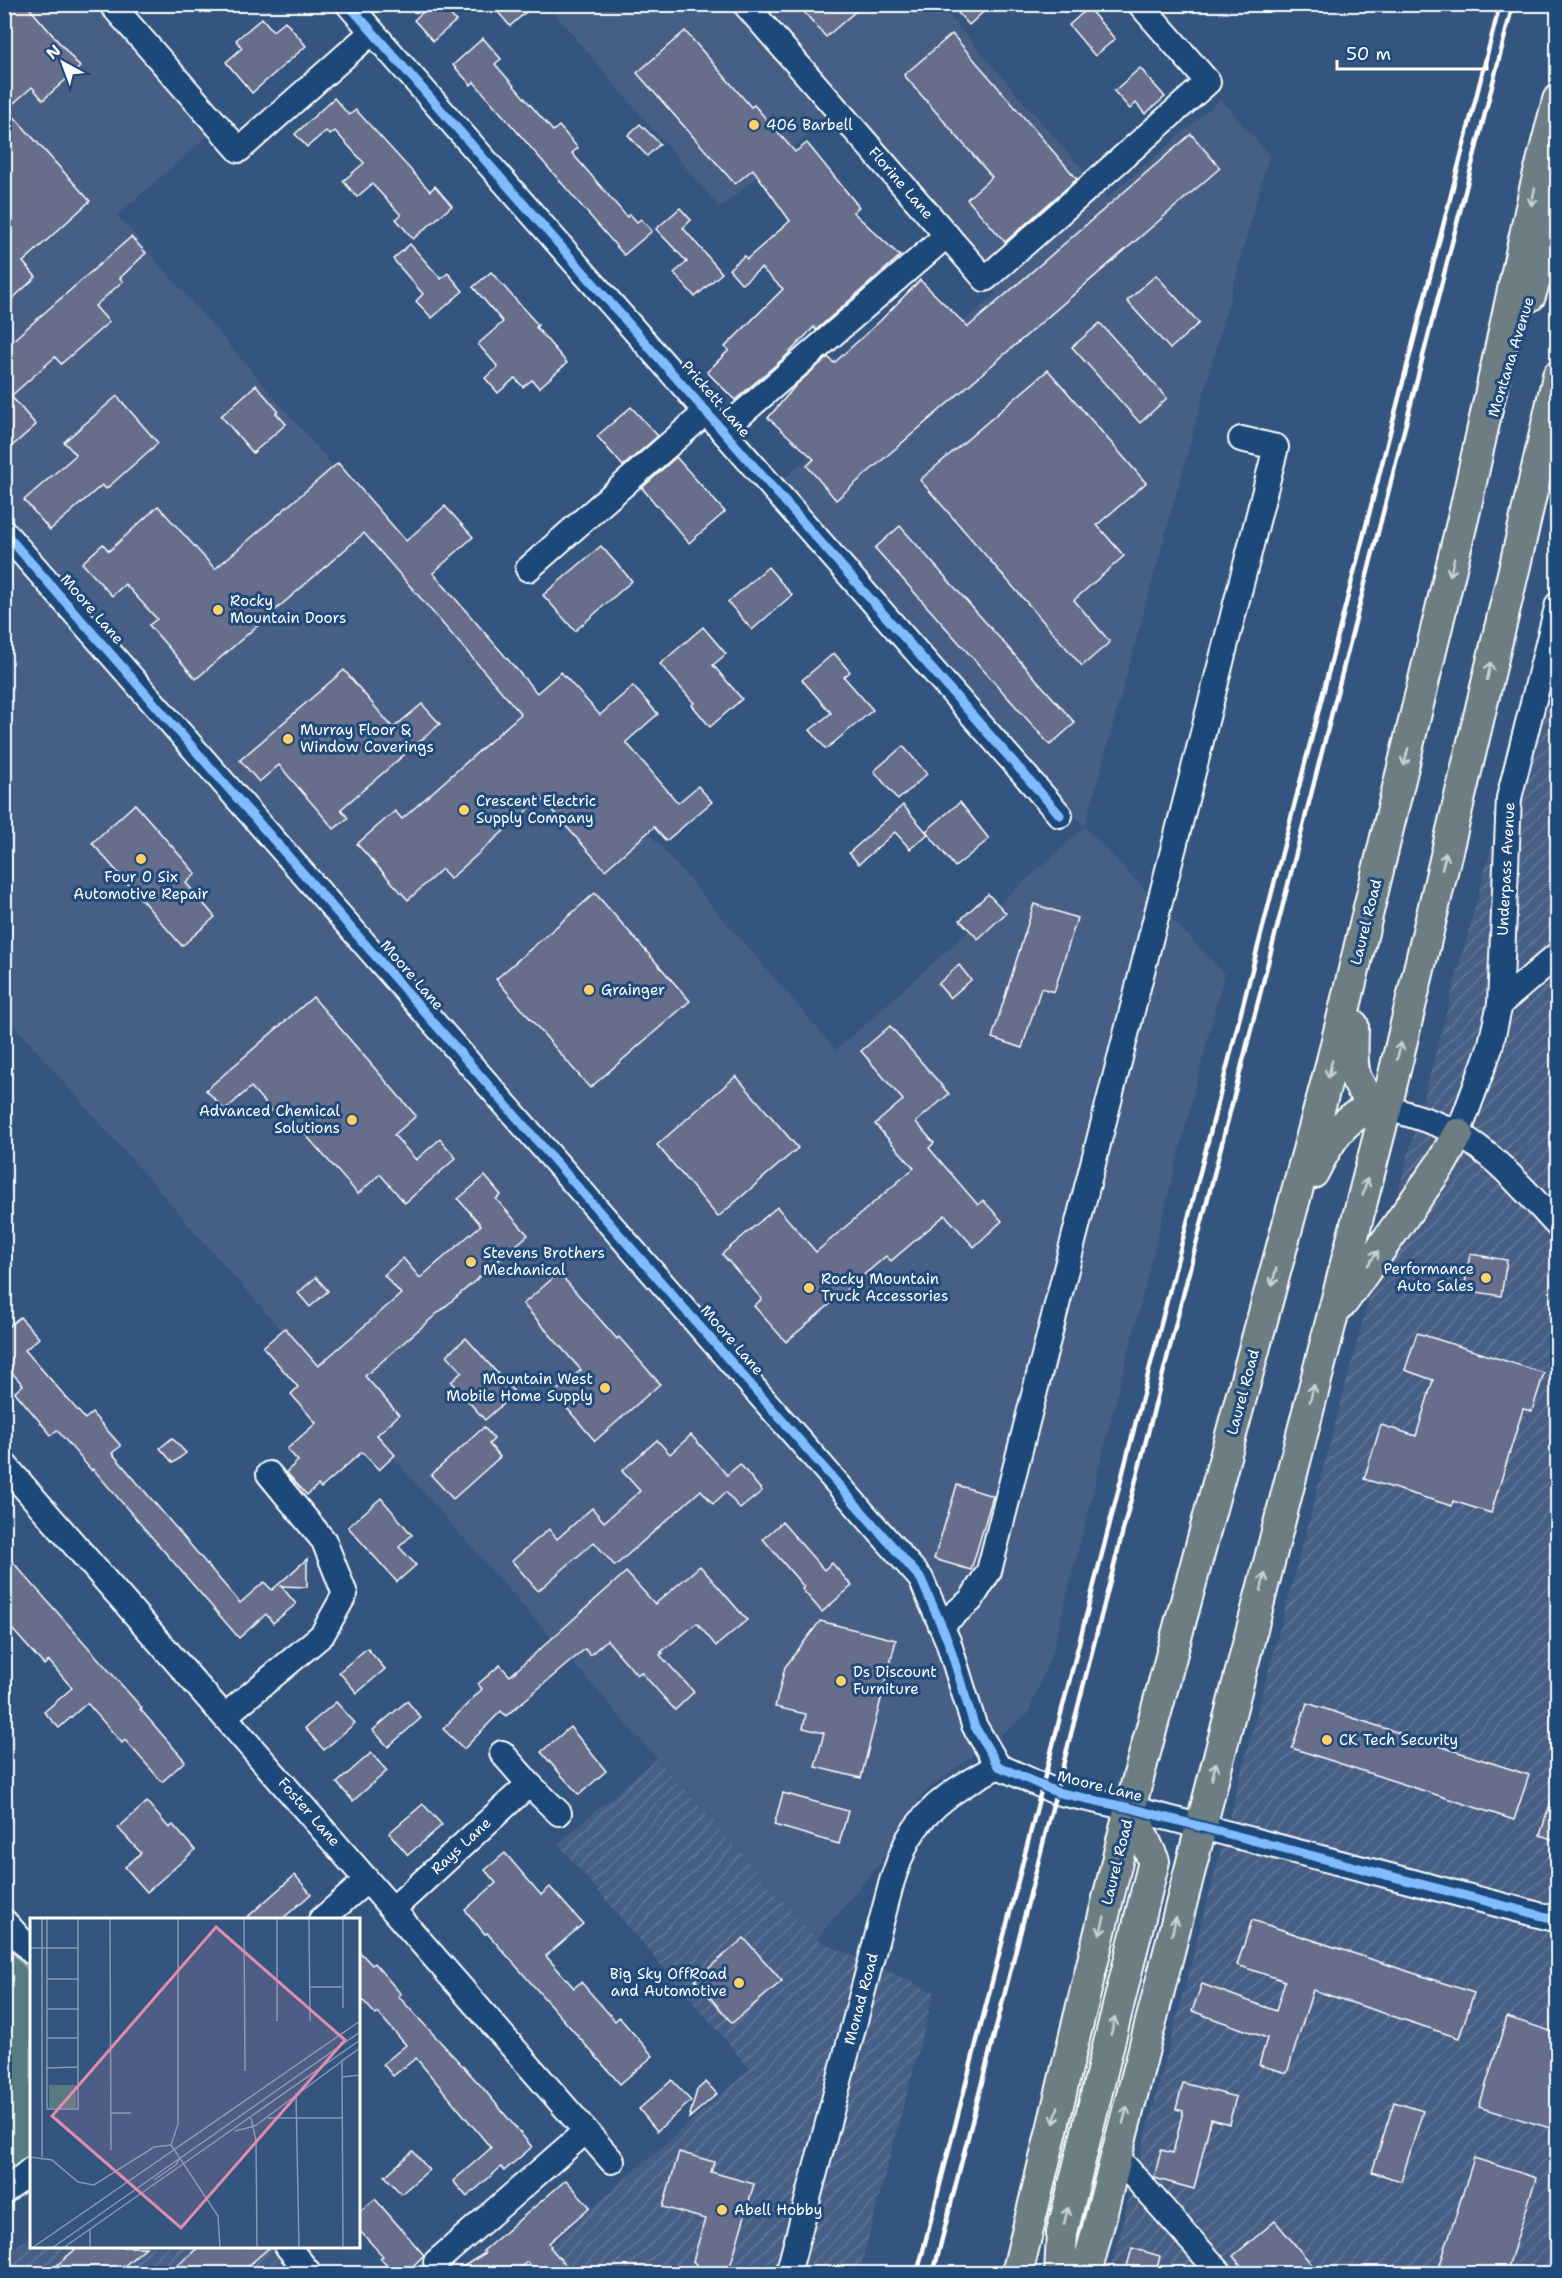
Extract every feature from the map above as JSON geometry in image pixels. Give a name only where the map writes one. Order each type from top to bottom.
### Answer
[{"type":"main road","points":[[1465,510],[1535,189],[1557,100]]},
{"type":"main road","name":"Montana Avenue","points":[[1465,510],[1557,204]]},
{"type":"main road","points":[[1086,2274],[1199,1827],[1386,1108],[1516,561],[1557,376]]},
{"type":"main road","points":[[1516,561],[1546,498],[1557,461]]},
{"type":"main road","name":"Laurel Road","points":[[1017,2274],[1130,1808],[1328,1080],[1465,510]]},
{"type":"main road","points":[[1354,971],[1353,1065],[1355,1078],[1373,1101],[1386,1108]]},
{"type":"main road","points":[[1286,1234],[1323,1152],[1334,1137],[1360,1111],[1374,1107],[1386,1108]]},
{"type":"main road","points":[[1329,1325],[1368,1265],[1441,1164],[1458,1134]]},
{"type":"main road","points":[[1060,2274],[1062,2233],[1154,1861],[1130,1808]]},
{"type":"street","points":[[111,4],[239,150],[372,32]]},
{"type":"street","name":"Prickett Lane","points":[[348,4],[1060,814]]},
{"type":"street","name":"Florine Lane","points":[[745,4],[985,279],[1208,82],[1140,4]]},
{"type":"street","points":[[723,430],[947,235]]},
{"type":"street","points":[[528,569],[706,412]]},
{"type":"street","points":[[941,1625],[971,1600],[989,1571],[1276,447],[1241,439]]},
{"type":"street","name":"Moore Lane","points":[[4,532],[921,1579],[941,1625],[974,1725],[998,1766],[1056,1791],[1130,1808],[1557,1920]]},
{"type":"street","name":"Underpass Avenue","points":[[1458,1134],[1490,1048],[1500,1004],[1509,798],[1550,664],[1557,604]]},
{"type":"street","points":[[1500,1004],[1557,954]]},
{"type":"street","points":[[1386,1108],[1418,1117],[1458,1134],[1498,1164],[1557,1226]]},
{"type":"street","name":"Foster Lane","points":[[4,1464],[612,2161]]},
{"type":"street","points":[[226,1716],[322,1635],[345,1594],[324,1541],[269,1474]]},
{"type":"street","points":[[502,1753],[558,1813]]},
{"type":"street","name":"Monad Road","points":[[788,2274],[892,1881],[904,1849],[930,1810],[960,1786],[998,1766]]},
{"type":"street","name":"Rays Lane","points":[[393,1909],[529,1784]]},
{"type":"street","points":[[323,1918],[367,1880]]},
{"type":"street","points":[[4,1921],[30,1950]]},
{"type":"street","points":[[436,2262],[586,2131]]},
{"type":"street","points":[[1115,2155],[1221,2274]]},
{"type":"street","points":[[4,2192],[30,2171]]},
{"type":"street","points":[[288,2248],[310,2274]]},
{"type":"shaded area","points":[[552,4],[940,5],[1107,198],[1221,99],[1269,155],[1085,827],[783,480],[997,293],[836,110],[720,208],[549,7]]},
{"type":"shaded area","points":[[4,5],[111,5],[219,126],[117,215],[836,1050],[1085,827],[1224,974],[1053,1650],[1028,1714],[923,1793],[880,1863],[816,1940],[5,1015]]},
{"type":"shaded area","points":[[1557,604],[1557,2273],[1109,2274],[1255,1720]]},
{"type":"shaded area","points":[[657,1758],[816,1939],[934,1992],[859,2273],[518,2274],[750,2069],[558,1844]]},
{"type":"shaded area","points":[[30,2236],[30,2248],[290,2248],[313,2273],[5,2273],[4,2258]]},
{"type":"green space","points":[[4,1943],[30,1972],[30,2161],[4,2183]]},
{"type":"building","points":[[4,4],[26,4],[80,67],[43,100],[32,87],[7,109],[90,201],[23,262],[36,277],[12,299],[4,290]]},
{"type":"building","points":[[432,4],[441,4],[456,21],[433,41],[414,20]]},
{"type":"building","points":[[491,4],[535,4],[510,26]]},
{"type":"building","points":[[797,4],[864,4],[826,37]]},
{"type":"building","points":[[950,4],[992,4],[969,25]]},
{"type":"building","points":[[1088,8],[1115,39],[1095,56],[1069,25]]},
{"type":"building","points":[[262,18],[273,31],[285,21],[306,46],[252,93],[226,62],[242,48],[236,40]]},
{"type":"building","points":[[685,31],[751,107],[754,105],[795,152],[807,143],[859,207],[853,212],[900,256],[816,330],[814,327],[785,357],[735,400],[707,372],[729,350],[725,347],[783,289],[761,268],[742,284],[729,269],[744,256],[747,259],[790,221],[753,169],[735,184],[637,73]]},
{"type":"building","points":[[952,34],[1077,179],[1005,242],[967,199],[992,177],[904,75]]},
{"type":"building","points":[[483,38],[501,59],[495,64],[553,131],[559,126],[578,148],[572,153],[627,217],[630,214],[637,222],[641,219],[652,231],[624,255],[474,82],[471,85],[453,65]]},
{"type":"building","points":[[1140,68],[1165,97],[1145,114],[1136,103],[1130,109],[1114,91]]},
{"type":"building","points":[[334,98],[349,115],[356,110],[430,191],[435,186],[452,206],[413,239],[396,219],[401,215],[372,184],[357,197],[343,181],[364,163],[335,131],[330,135],[326,131],[307,147],[295,134]]},
{"type":"building","points":[[640,124],[660,144],[647,156],[628,135]]},
{"type":"building","points":[[1191,134],[1220,168],[836,500],[807,466],[814,459],[768,418],[797,384],[828,357],[834,363],[920,280],[968,327]]},
{"type":"building","points":[[680,208],[691,220],[683,228],[722,273],[695,297],[674,273],[687,262],[656,229]]},
{"type":"building","points":[[131,237],[146,253],[120,278],[123,281],[95,306],[109,322],[61,364],[55,357],[11,396],[36,425],[4,453],[4,348]]},
{"type":"building","points":[[410,244],[441,279],[448,273],[463,291],[432,318],[416,301],[423,294],[393,259]]},
{"type":"building","points":[[491,272],[538,325],[536,327],[567,363],[539,388],[532,380],[523,387],[515,378],[498,393],[485,378],[498,367],[478,344],[503,322],[473,287]]},
{"type":"building","points":[[1156,275],[1199,323],[1170,349],[1127,301]]},
{"type":"building","points":[[1100,323],[1167,398],[1140,423],[1072,347]]},
{"type":"building","points":[[1048,370],[1146,483],[1097,525],[1124,556],[1074,600],[1110,642],[1082,666],[920,480]]},
{"type":"building","points":[[256,385],[286,424],[253,453],[221,416]]},
{"type":"building","points":[[117,396],[158,443],[106,489],[102,485],[50,530],[24,500],[76,455],[64,442]]},
{"type":"building","points":[[631,407],[658,436],[623,466],[597,436]]},
{"type":"building","points":[[676,457],[725,512],[689,543],[642,488]]},
{"type":"building","points":[[338,463],[406,541],[445,506],[473,537],[433,573],[537,693],[561,672],[600,715],[633,686],[658,714],[626,742],[678,803],[698,786],[712,802],[666,841],[654,827],[605,870],[541,798],[450,879],[442,869],[408,900],[357,844],[395,811],[402,819],[521,714],[364,533],[196,679],[149,625],[157,619],[125,584],[112,596],[82,563],[103,544],[109,551],[158,506],[215,569]]},
{"type":"building","points":[[900,526],[1075,723],[1050,745],[875,548]]},
{"type":"building","points":[[601,546],[632,581],[575,631],[543,595]]},
{"type":"building","points":[[768,567],[792,595],[752,630],[728,602]]},
{"type":"building","points":[[703,627],[726,654],[713,665],[742,699],[710,727],[692,705],[694,703],[660,664]]},
{"type":"building","points":[[834,653],[850,672],[844,677],[873,710],[826,749],[810,730],[831,713],[802,680]]},
{"type":"building","points":[[344,670],[393,728],[422,704],[440,724],[341,809],[348,818],[334,829],[279,765],[259,782],[240,760]]},
{"type":"building","points":[[903,746],[927,774],[898,800],[874,771]]},
{"type":"building","points":[[960,802],[989,839],[955,867],[926,831]]},
{"type":"building","points":[[135,804],[196,874],[186,883],[215,917],[182,946],[92,843]]},
{"type":"building","points":[[903,805],[928,834],[910,849],[895,832],[859,864],[849,853]]},
{"type":"building","points":[[595,893],[690,1001],[590,1088],[496,979]]},
{"type":"building","points":[[988,894],[1006,913],[978,939],[960,920]]},
{"type":"building","points":[[1034,904],[1077,918],[1054,992],[1041,988],[1022,1048],[992,1038]]},
{"type":"building","points":[[959,965],[971,980],[950,998],[938,984]]},
{"type":"building","points":[[313,997],[416,1116],[394,1135],[416,1160],[440,1139],[456,1158],[405,1203],[380,1174],[358,1194],[280,1106],[273,1112],[251,1087],[225,1110],[206,1090]]},
{"type":"building","points":[[890,1026],[949,1094],[916,1122],[934,1143],[929,1148],[978,1205],[983,1200],[1002,1221],[974,1247],[945,1215],[891,1261],[886,1256],[786,1342],[754,1306],[762,1299],[722,1254],[777,1207],[816,1252],[914,1168],[875,1124],[903,1100],[861,1051]]},
{"type":"building","points":[[736,1076],[798,1148],[718,1217],[657,1145]]},
{"type":"building","points":[[485,1176],[501,1195],[496,1199],[528,1235],[365,1376],[399,1415],[377,1435],[395,1455],[379,1470],[362,1452],[321,1488],[318,1485],[307,1495],[286,1472],[298,1461],[287,1449],[316,1423],[291,1394],[298,1387],[263,1347],[285,1328],[318,1366],[401,1294],[384,1275],[403,1258],[420,1278],[481,1225],[458,1199]]},
{"type":"building","points":[[1470,1254],[1507,1260],[1501,1296],[1464,1290]]},
{"type":"building","points":[[559,1273],[660,1384],[595,1441],[554,1393],[581,1370],[523,1304]]},
{"type":"building","points":[[316,1277],[328,1291],[310,1307],[298,1293]]},
{"type":"building","points":[[20,1317],[39,1338],[25,1350],[85,1419],[92,1413],[121,1446],[112,1453],[240,1603],[264,1582],[272,1590],[307,1559],[307,1587],[281,1586],[296,1604],[273,1623],[266,1614],[239,1638],[93,1469],[92,1471],[57,1430],[51,1435],[15,1392],[23,1385],[4,1364],[4,1330]]},
{"type":"building","points":[[1417,1333],[1544,1373],[1532,1411],[1523,1409],[1491,1513],[1453,1501],[1452,1506],[1364,1479],[1381,1425],[1416,1436],[1433,1380],[1405,1370]]},
{"type":"building","points":[[466,1338],[515,1393],[485,1420],[451,1382],[462,1372],[447,1355]]},
{"type":"building","points":[[484,1427],[494,1439],[489,1444],[500,1457],[453,1499],[431,1475]]},
{"type":"building","points":[[691,1435],[727,1475],[740,1464],[762,1491],[740,1509],[726,1492],[713,1504],[701,1490],[615,1566],[594,1542],[538,1591],[512,1561],[549,1529],[557,1539],[592,1508],[604,1522],[640,1491],[622,1471],[657,1440],[670,1454]]},
{"type":"building","points":[[172,1438],[186,1453],[173,1463],[160,1448]]},
{"type":"building","points":[[957,1485],[993,1496],[971,1570],[934,1559]]},
{"type":"building","points":[[381,1498],[412,1535],[399,1547],[416,1565],[397,1582],[348,1527]]},
{"type":"building","points":[[782,1522],[824,1570],[832,1563],[852,1586],[822,1612],[763,1539]]},
{"type":"building","points":[[4,1552],[142,1708],[140,1709],[185,1761],[162,1782],[125,1740],[122,1743],[87,1703],[59,1728],[44,1712],[72,1688],[49,1661],[44,1665],[4,1620]]},
{"type":"building","points":[[700,1566],[747,1620],[716,1646],[697,1623],[661,1652],[663,1653],[660,1655],[694,1692],[675,1710],[641,1672],[637,1675],[607,1640],[590,1655],[585,1649],[506,1716],[501,1711],[464,1749],[443,1729],[482,1689],[478,1684],[500,1665],[510,1676],[626,1572],[655,1604]]},
{"type":"building","points":[[820,1621],[896,1640],[861,1778],[815,1767],[824,1733],[803,1728],[806,1714],[775,1707],[785,1667]]},
{"type":"building","points":[[367,1648],[385,1669],[357,1693],[339,1672]]},
{"type":"building","points":[[407,1701],[421,1718],[388,1747],[373,1730]]},
{"type":"building","points":[[336,1702],[355,1723],[324,1750],[305,1728]]},
{"type":"building","points":[[1307,1703],[1529,1775],[1514,1820],[1292,1748]]},
{"type":"building","points":[[570,1727],[606,1771],[579,1795],[541,1752]]},
{"type":"building","points":[[371,1753],[387,1771],[353,1801],[337,1783]]},
{"type":"building","points":[[1554,1792],[1557,1793],[1557,1841],[1540,1835]]},
{"type":"building","points":[[783,1793],[848,1811],[839,1844],[774,1825]]},
{"type":"building","points":[[147,1802],[169,1828],[173,1825],[195,1850],[147,1892],[125,1867],[141,1853],[118,1828]]},
{"type":"building","points":[[423,1804],[442,1825],[408,1855],[389,1833]]},
{"type":"building","points":[[505,1853],[541,1895],[550,1887],[583,1924],[546,1956],[574,1988],[581,1982],[615,2021],[619,2017],[653,2056],[620,2084],[465,1910],[496,1883],[485,1870]]},
{"type":"building","points":[[295,1875],[311,1894],[283,1918],[246,1918]]},
{"type":"building","points":[[1252,1920],[1474,1993],[1459,2038],[1313,1990],[1287,2073],[1259,2065],[1267,2038],[1192,2011],[1202,1984],[1276,2011],[1285,1981],[1237,1965]]},
{"type":"building","points":[[744,1938],[782,1981],[732,2023],[695,1980]]},
{"type":"building","points":[[360,1952],[372,1965],[374,1963],[401,1994],[398,1996],[482,2087],[532,2147],[504,2171],[501,2167],[467,2197],[453,2181],[491,2148],[416,2058],[393,2076],[383,2064],[406,2045],[378,2013],[376,2015],[360,1997]]},
{"type":"building","points":[[1507,2017],[1557,2033],[1557,2130],[1479,2107]]},
{"type":"building","points":[[672,2080],[691,2101],[657,2131],[639,2109]]},
{"type":"building","points":[[706,2082],[717,2094],[689,2118],[697,2090]]},
{"type":"building","points":[[1183,2083],[1236,2097],[1229,2124],[1211,2119],[1194,2189],[1154,2178],[1161,2150],[1173,2153],[1183,2111],[1176,2109]]},
{"type":"building","points":[[1394,2102],[1423,2111],[1401,2181],[1372,2172]]},
{"type":"building","points":[[413,2151],[429,2170],[401,2194],[385,2176]]},
{"type":"building","points":[[679,2152],[714,2162],[711,2172],[754,2184],[728,2274],[704,2274],[693,2261],[705,2219],[663,2207]]},
{"type":"building","points":[[1474,2158],[1536,2178],[1506,2274],[1437,2274]]},
{"type":"building","points":[[566,2180],[590,2207],[549,2243],[573,2274],[537,2274],[527,2262],[512,2274],[451,2274],[485,2253],[483,2251]]},
{"type":"building","points":[[375,2199],[424,2255],[405,2274],[394,2274],[380,2258],[383,2256],[360,2231],[360,2211]]},
{"type":"building","points":[[1275,2221],[1313,2266],[1304,2274],[1248,2274],[1233,2256]]},
{"type":"building","points":[[77,2248],[145,2248],[115,2274],[47,2274]]},
{"type":"building","points":[[198,2248],[269,2248],[239,2274],[167,2274]]},
{"type":"building","points":[[1132,2248],[1160,2256],[1156,2274],[1125,2274]]},
{"type":"railway","points":[[917,2274],[1500,4]]},
{"type":"railway","points":[[933,2274],[1513,4]]},
{"type":"cycle path","points":[[348,4],[1060,815]]},
{"type":"cycle path","points":[[4,532],[921,1579],[948,1641],[974,1725],[998,1766],[1056,1792],[1130,1808],[1558,1920]]},
{"type":"place","name":"406 Barbell","points":[[754,125]]},
{"type":"place","name":"Rocky Mountain Doors","points":[[218,610]]},
{"type":"place","name":"Murray Floor & Window Coverings","points":[[288,739]]},
{"type":"place","name":"Crescent Electric Supply Company","points":[[464,810]]},
{"type":"place","name":"Four 0 Six Automotive Repair","points":[[141,859]]},
{"type":"place","name":"Grainger","points":[[589,990]]},
{"type":"place","name":"Advanced Chemical Solutions","points":[[352,1120]]},
{"type":"place","name":"Stevens Brothers Mechanical","points":[[471,1262]]},
{"type":"place","name":"Performance Auto Sales","points":[[1486,1278]]},
{"type":"place","name":"Rocky Mountain Truck Accessories","points":[[809,1288]]},
{"type":"place","name":"Mountain West Mobile Home Supply","points":[[605,1388]]},
{"type":"place","name":"Ds Discount Furniture","points":[[841,1681]]},
{"type":"place","name":"CK Tech Security","points":[[1327,1740]]},
{"type":"place","name":"Big Sky OffRoad and Automotive","points":[[739,1983]]},
{"type":"place","name":"Abell Hobby","points":[[722,2210]]}]
